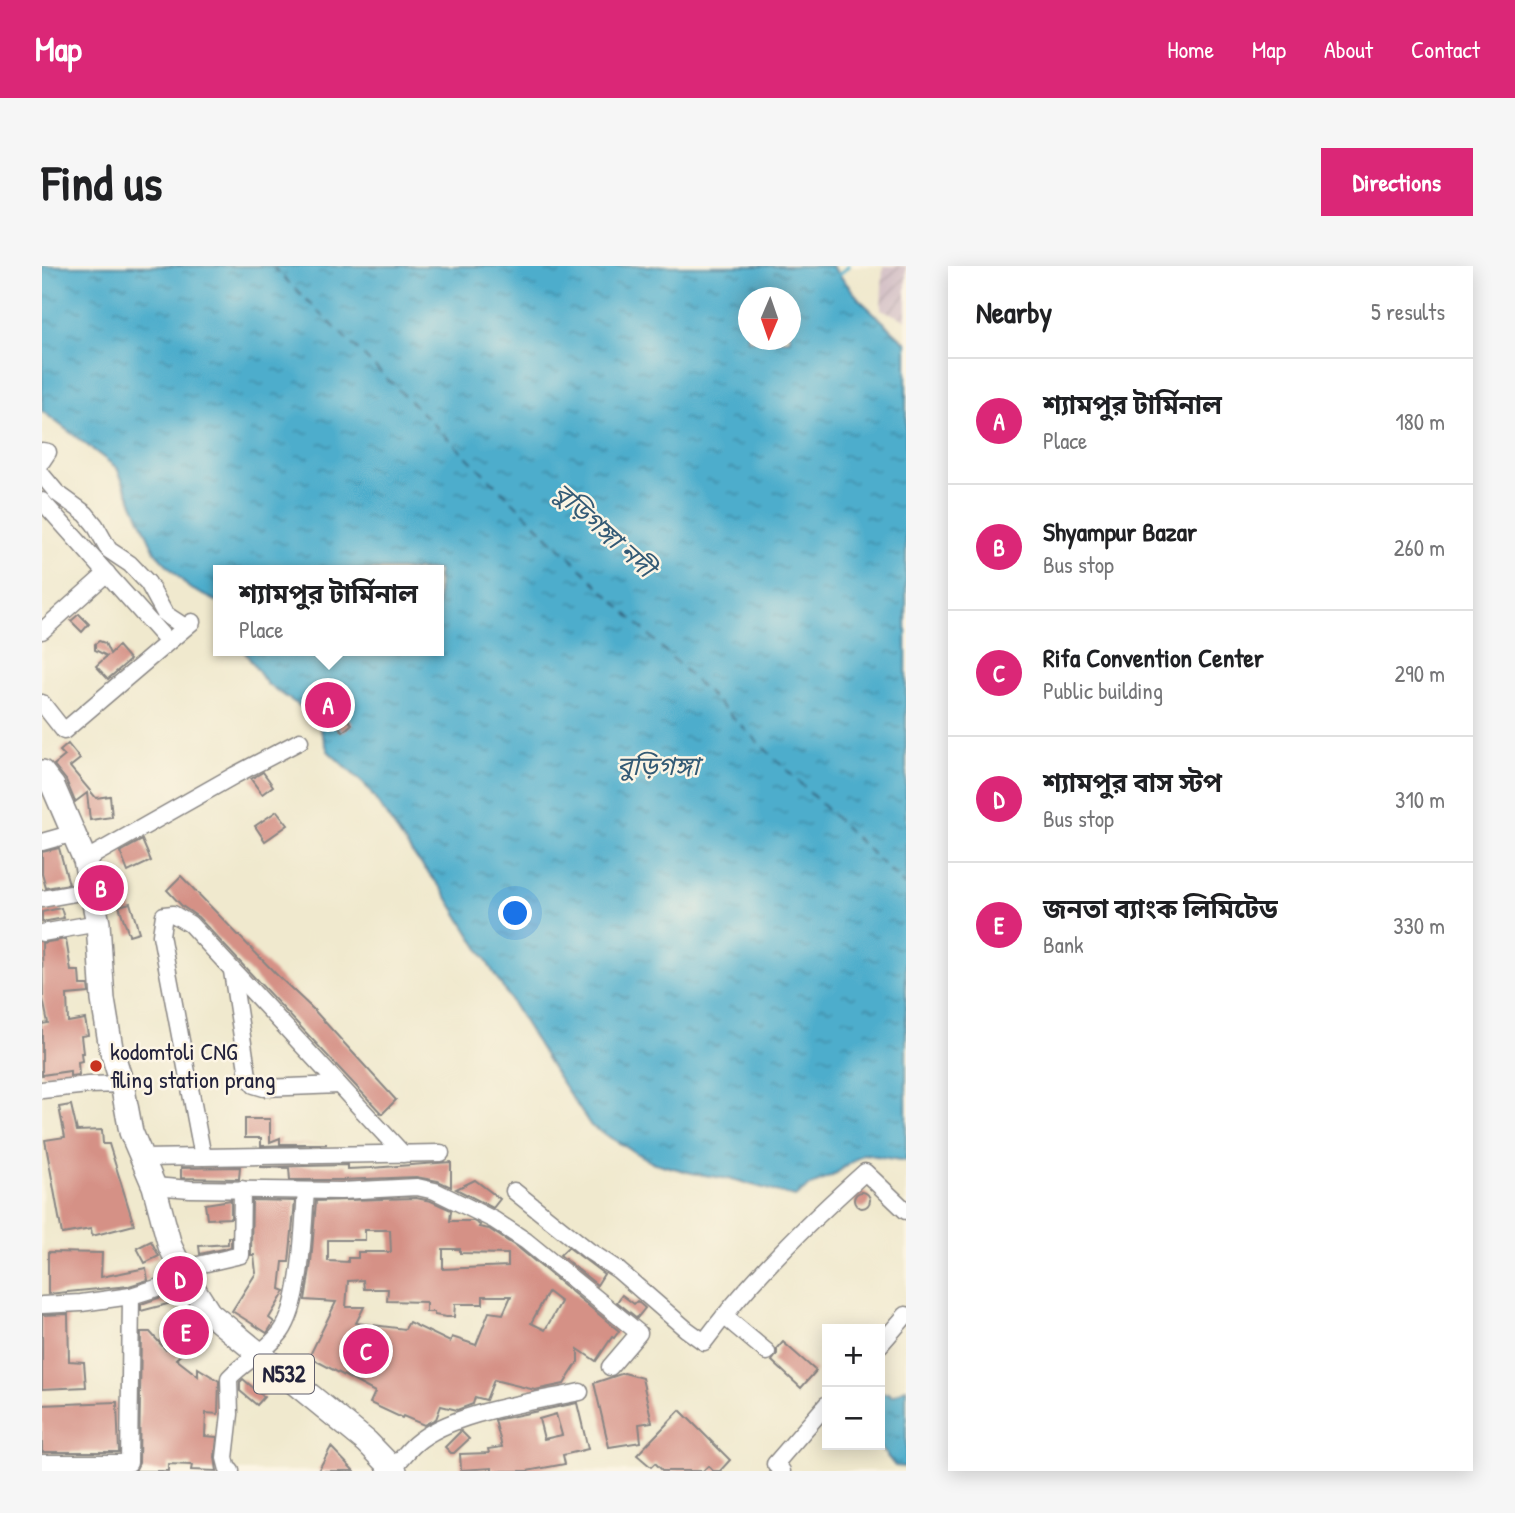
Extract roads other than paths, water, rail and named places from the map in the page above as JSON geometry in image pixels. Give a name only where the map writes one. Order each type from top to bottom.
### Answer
[{"type":"highway","name":"N532","points":[[42,772],[53,786],[85,860],[99,923],[103,1000],[111,1048],[122,1084],[131,1132],[154,1186],[170,1246],[181,1269],[209,1313],[367,1442],[394,1470]]},
{"type":"street","points":[[42,475],[57,493],[86,514],[109,550],[130,564],[148,583],[165,614],[188,624],[64,731],[42,703]]},
{"type":"street","points":[[42,501],[168,642]]},
{"type":"street","points":[[42,631],[107,573]]},
{"type":"street","points":[[85,860],[300,741]]},
{"type":"street","points":[[42,842],[74,833]]},
{"type":"street","points":[[42,899],[92,890]]},
{"type":"street","points":[[203,1157],[161,935],[164,915],[173,914],[190,924],[403,1154]]},
{"type":"street","points":[[42,933],[99,923]]},
{"type":"street","points":[[232,971],[248,1076],[254,1085],[264,1088],[340,1085]]},
{"type":"street","points":[[42,1090],[122,1084]]},
{"type":"street","points":[[142,1158],[441,1153]]},
{"type":"street","points":[[514,1191],[589,1251],[618,1270],[705,1342],[724,1316],[799,1232],[865,1172],[906,1211]]},
{"type":"street","points":[[154,1186],[306,1191],[417,1187],[435,1191],[494,1220],[560,1267],[639,1333],[610,1367]]},
{"type":"street","points":[[42,1305],[131,1296],[163,1286],[181,1269],[241,1255],[242,1189]]},
{"type":"street","points":[[231,1471],[228,1470],[225,1458],[230,1414],[229,1378],[240,1367],[260,1355],[282,1331],[292,1306],[298,1276],[306,1191]]},
{"type":"street","points":[[42,1463],[129,1467],[131,1296]]},
{"type":"street","points":[[885,1339],[906,1315]]},
{"type":"street","points":[[724,1316],[767,1352]]},
{"type":"street","points":[[394,1470],[415,1444],[456,1422],[580,1392]]},
{"type":"street","points":[[782,1471],[775,1464],[822,1410]]},
{"type":"water","name":"বুড়িগঙ্গা","points":[[42,266],[832,266],[860,300],[906,343],[906,1161],[863,1154],[795,1197],[735,1180],[692,1173],[651,1162],[591,1126],[442,889],[412,853],[366,786],[328,751],[318,722],[310,713],[267,684],[247,656],[444,656],[444,565],[213,565],[213,600],[189,588],[155,552],[117,468],[42,411]]},
{"type":"water","points":[[906,1388],[906,1467],[895,1466],[882,1450],[885,1450],[885,1393],[892,1396]]},
{"type":"waterway","points":[[838,276],[848,266]]},
{"type":"place","name":"শ্যামপুর টার্মিনাল","points":[[328,705]]},
{"type":"place","name":"Shyampur Bazar","points":[[101,888]]},
{"type":"place","name":"kodomtoli CNG filing station prang","points":[[96,1066]]},
{"type":"place","name":"শ্যামপুর বাস স্টপ","points":[[180,1279]]},
{"type":"place","name":"জনতা ব্যাংক লিমিটেড","points":[[186,1332]]},
{"type":"place","name":"Rifa Convention Center","points":[[366,1351]]},
{"type":"water label","name":"বুড়িগঙ্গা নদী","points":[[604,530]]}]
